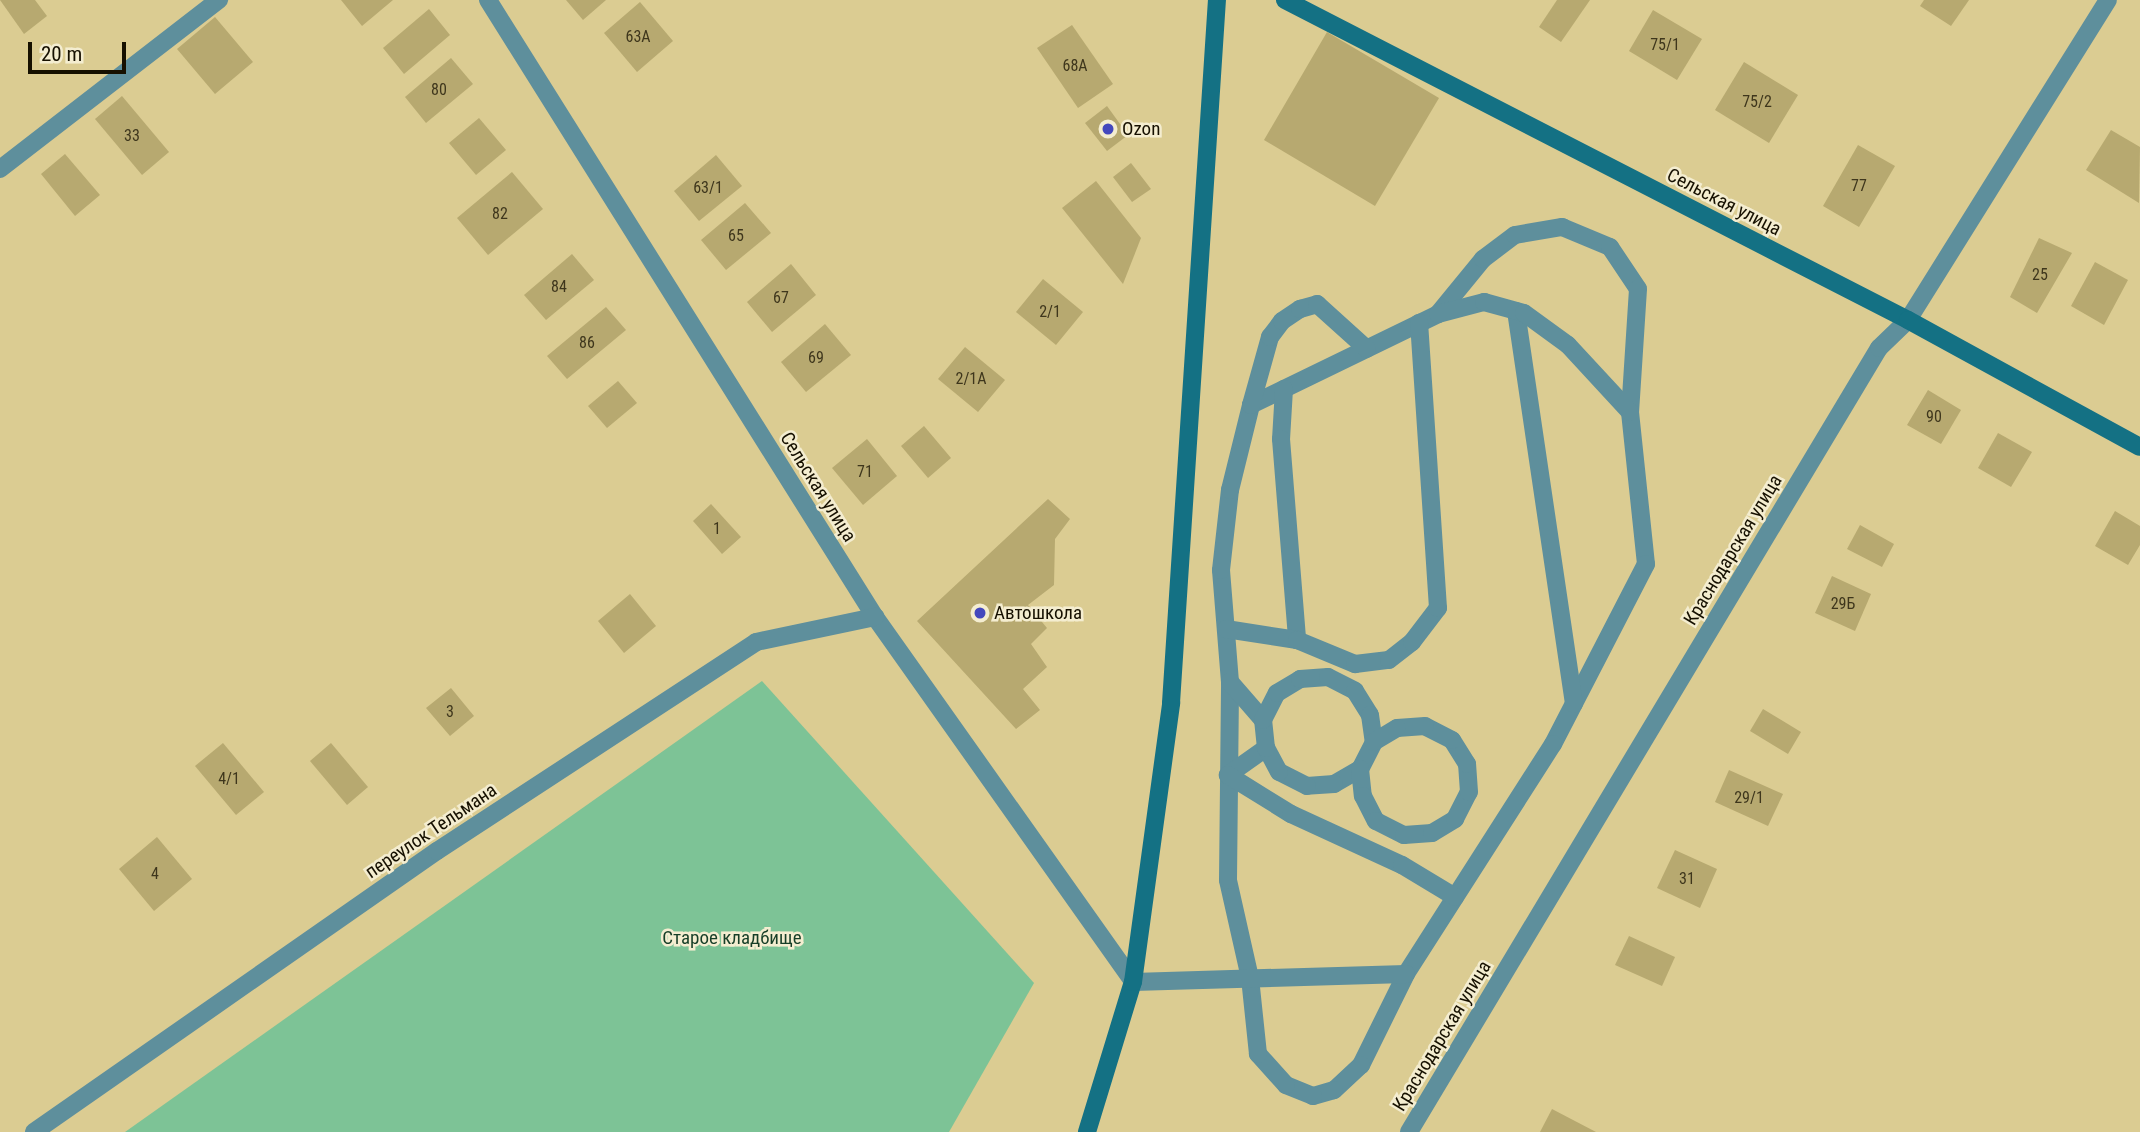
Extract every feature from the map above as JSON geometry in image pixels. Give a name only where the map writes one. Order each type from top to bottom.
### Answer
[{"type":"street","points":[[0,169],[219,0]]},
{"type":"street","name":"Сельская улица","points":[[488,0],[875,617],[1133,982]]},
{"type":"street","points":[[1087,1132],[1133,982],[1171,703],[1217,0]]},
{"type":"street","name":"Сельская улица","points":[[1285,0],[1908,320],[2140,447]]},
{"type":"street","name":"Краснодарская улица","points":[[1409,1132],[1879,348],[1908,320],[2108,0]]},
{"type":"street","points":[[1367,349],[1317,304],[1300,309],[1282,321],[1270,337],[1230,490],[1220,570],[1230,682],[1228,880],[1250,978],[1258,1054],[1286,1085],[1313,1096],[1334,1090],[1361,1065],[1406,974],[1574,704],[1646,564],[1630,412],[1638,289],[1610,247],[1581,231],[1562,227],[1515,235],[1483,259],[1438,314]]},
{"type":"street","points":[[1251,405],[1438,314],[1484,302],[1516,311],[1568,345],[1630,412]]},
{"type":"street","points":[[1516,311],[1574,704]]},
{"type":"street","points":[[1226,629],[1297,640],[1355,664],[1389,660],[1412,642],[1438,608],[1419,324]]},
{"type":"street","points":[[1284,389],[1280,439],[1297,640]]},
{"type":"street","name":"переулок Тельмана","points":[[34,1132],[438,851],[757,642],[875,617]]},
{"type":"street","points":[[1360,769],[1363,796],[1376,821],[1404,835],[1432,833],[1455,819],[1469,792],[1467,764],[1452,740],[1425,726],[1397,729],[1374,743],[1360,769],[1334,784],[1307,786],[1279,772],[1266,748],[1263,720],[1277,693],[1300,679],[1328,677],[1355,691],[1370,715],[1374,743]]},
{"type":"street","points":[[1230,682],[1263,720]]},
{"type":"street","points":[[1227,775],[1266,748]]},
{"type":"street","points":[[1227,775],[1291,814],[1402,865],[1455,897]]},
{"type":"street","points":[[1133,982],[1406,974]]},
{"type":"green space","name":"Старое кладбище","points":[[762,681],[1034,983],[949,1132],[125,1132]]},
{"type":"building","points":[[0,0],[35,0],[47,16],[24,34]]},
{"type":"building","points":[[341,0],[393,0],[362,26]]},
{"type":"building","points":[[566,0],[606,0],[583,20]]},
{"type":"building","points":[[1557,0],[1590,0],[1561,42],[1539,27]]},
{"type":"building","points":[[1924,0],[1969,0],[1951,26],[1920,6]]},
{"type":"building","points":[[640,2],[673,41],[637,72],[604,33]]},
{"type":"building","points":[[429,9],[450,35],[404,74],[383,48]]},
{"type":"building","points":[[1653,10],[1702,39],[1677,80],[1629,51]]},
{"type":"building","points":[[215,17],[253,62],[215,94],[177,49]]},
{"type":"building","points":[[1072,25],[1113,84],[1078,108],[1037,48]]},
{"type":"building","points":[[1327,32],[1439,98],[1375,206],[1264,140]]},
{"type":"building","points":[[451,58],[473,84],[426,123],[405,97]]},
{"type":"building","points":[[1744,62],[1798,95],[1769,143],[1715,110]]},
{"type":"building","points":[[122,96],[169,152],[142,175],[95,119]]},
{"type":"building","points":[[1107,106],[1128,135],[1107,151],[1085,123]]},
{"type":"building","points":[[479,118],[506,150],[476,175],[449,143]]},
{"type":"building","points":[[2111,130],[2140,147],[2139,203],[2086,170]]},
{"type":"building","points":[[1858,145],[1895,166],[1859,227],[1823,206]]},
{"type":"building","points":[[65,154],[100,195],[75,216],[41,174]]},
{"type":"building","points":[[716,155],[742,186],[699,221],[674,191]]},
{"type":"building","points":[[1131,163],[1151,189],[1132,202],[1113,177]]},
{"type":"building","points":[[512,172],[543,209],[488,255],[457,218]]},
{"type":"building","points":[[1096,181],[1141,238],[1123,284],[1062,208]]},
{"type":"building","points":[[745,203],[771,233],[726,270],[701,240]]},
{"type":"building","points":[[2039,238],[2072,253],[2037,313],[2010,297]]},
{"type":"building","points":[[572,254],[594,280],[546,320],[524,295]]},
{"type":"building","points":[[2095,262],[2128,280],[2104,325],[2071,306]]},
{"type":"building","points":[[791,264],[816,295],[772,332],[747,302]]},
{"type":"building","points":[[1043,279],[1083,312],[1056,345],[1016,312]]},
{"type":"building","points":[[606,307],[626,330],[567,379],[547,356]]},
{"type":"building","points":[[825,324],[851,355],[806,392],[781,362]]},
{"type":"building","points":[[965,347],[1005,380],[978,412],[938,379]]},
{"type":"building","points":[[618,381],[637,403],[607,428],[588,406]]},
{"type":"building","points":[[1928,390],[1961,410],[1941,444],[1907,425]]},
{"type":"building","points":[[924,426],[951,458],[928,478],[901,446]]},
{"type":"building","points":[[1998,433],[2032,452],[2011,487],[1978,468]]},
{"type":"building","points":[[867,439],[897,476],[863,505],[832,468]]},
{"type":"building","name":"Автошкола","points":[[1048,499],[1070,519],[1055,539],[1054,585],[1028,605],[1047,628],[1031,644],[1047,667],[1023,689],[1040,710],[1016,729],[917,621]]},
{"type":"building","points":[[711,504],[741,537],[722,554],[693,521]]},
{"type":"building","points":[[2115,511],[2140,526],[2140,545],[2128,565],[2095,546]]},
{"type":"building","points":[[1860,525],[1894,544],[1882,567],[1847,549]]},
{"type":"building","points":[[1832,576],[1871,594],[1855,631],[1815,613]]},
{"type":"building","points":[[630,594],[656,626],[624,653],[598,621]]},
{"type":"building","points":[[451,688],[474,716],[450,736],[426,708]]},
{"type":"building","points":[[1763,709],[1801,732],[1788,754],[1750,731]]},
{"type":"building","points":[[223,743],[264,792],[236,815],[195,766]]},
{"type":"building","points":[[331,743],[368,787],[347,805],[310,761]]},
{"type":"building","points":[[1729,770],[1783,794],[1768,826],[1715,802]]},
{"type":"building","points":[[157,837],[192,879],[154,911],[119,869]]},
{"type":"building","points":[[1675,850],[1717,869],[1700,908],[1657,888]]},
{"type":"building","points":[[1629,936],[1675,957],[1662,986],[1615,965]]},
{"type":"building","points":[[1552,1109],[1596,1132],[1540,1132]]},
{"type":"place","name":"Ozon","points":[[1108,129]]},
{"type":"place","name":"Автошкола","points":[[980,613]]}]
